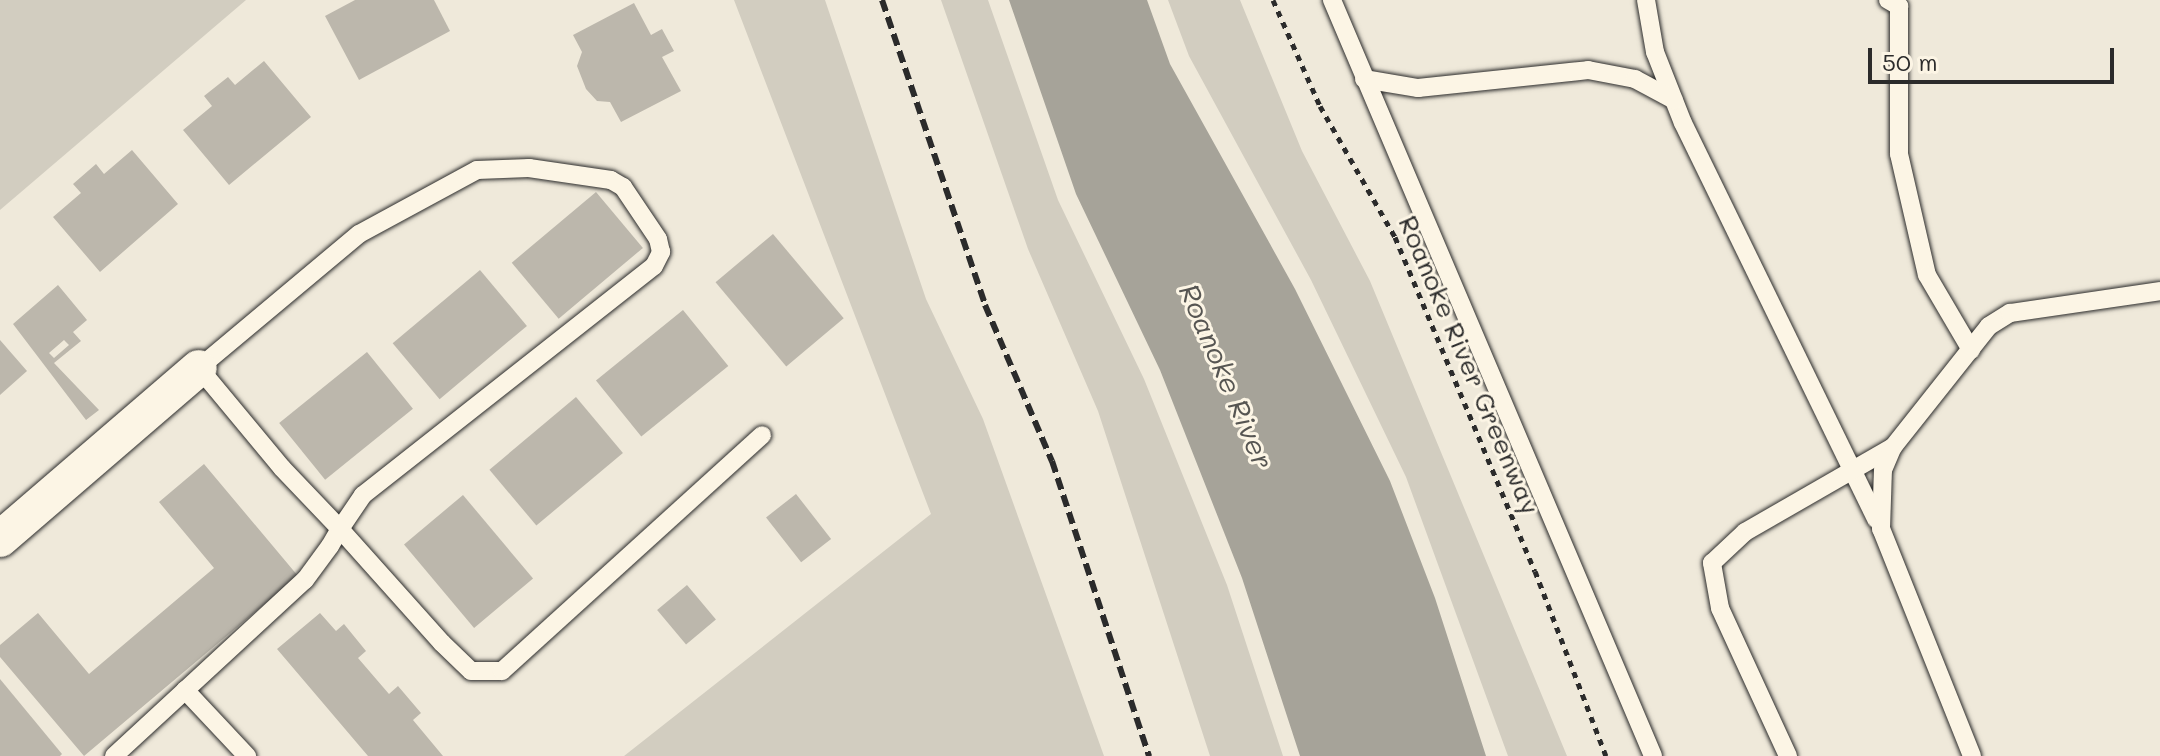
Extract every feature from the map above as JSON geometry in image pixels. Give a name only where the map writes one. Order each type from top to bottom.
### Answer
[{"type":"street","points":[[0,539],[199,368]]},
{"type":"lane","points":[[1332,0],[1653,756]]},
{"type":"lane","points":[[1646,0],[1655,52],[1674,100],[1882,532],[1972,756]]},
{"type":"lane","points":[[1888,0],[1899,6],[1899,154],[1927,275],[1971,350]]},
{"type":"lane","points":[[1364,79],[1418,88],[1588,70],[1635,79],[1674,100]]},
{"type":"lane","points":[[114,756],[305,580],[340,529],[363,495],[654,266],[661,252],[658,239],[623,187],[570,171],[477,170],[359,234],[199,368],[340,529],[442,643],[471,671],[487,675],[502,671],[762,435]]},
{"type":"lane","points":[[1788,756],[1720,608],[1712,563],[1745,532],[1893,447],[1989,326],[2010,313],[2160,291]]},
{"type":"lane","points":[[1882,532],[1878,499],[1893,447]]},
{"type":"lane","points":[[185,690],[247,756]]},
{"type":"path","name":"Roanoke River Greenway","points":[[1273,0],[1320,106],[1395,237],[1606,756]]},
{"type":"shaded area","points":[[0,0],[246,0],[0,210]]},
{"type":"shaded area","points":[[734,0],[825,0],[926,299],[983,419],[1104,756],[624,756],[931,514]]},
{"type":"shaded area","points":[[941,0],[988,0],[1058,200],[1144,379],[1227,585],[1283,756],[1210,756],[1098,411],[1028,249]]},
{"type":"shaded area","points":[[1168,0],[1240,0],[1302,151],[1370,281],[1567,756],[1508,756],[1406,477],[1311,280],[1189,56]]},
{"type":"water","name":"Roanoke River","points":[[1009,0],[1147,0],[1170,64],[1295,289],[1390,481],[1435,598],[1486,756],[1300,756],[1242,578],[1160,370],[1076,194]]},
{"type":"building","points":[[355,0],[434,0],[450,31],[359,80],[325,16]]},
{"type":"building","points":[[634,3],[651,35],[662,29],[674,51],[662,57],[681,91],[621,122],[610,102],[597,101],[586,89],[577,66],[582,52],[573,35]]},
{"type":"building","points":[[264,61],[311,117],[229,185],[183,130],[212,106],[204,96],[228,77],[235,85]]},
{"type":"building","points":[[132,150],[178,204],[100,272],[53,217],[81,193],[73,184],[96,164],[104,174]]},
{"type":"building","points":[[596,192],[643,248],[559,319],[512,263]]},
{"type":"building","points":[[773,234],[844,318],[786,366],[716,282]]},
{"type":"building","points":[[480,270],[527,326],[440,399],[393,343]]},
{"type":"building","points":[[58,285],[87,320],[73,332],[81,341],[54,363],[99,410],[86,420],[13,324]],"holes":[[[64,340],[69,345],[54,358],[49,353]]]},
{"type":"building","points":[[683,310],[728,366],[641,436],[596,380]]},
{"type":"building","points":[[0,340],[27,371],[0,395]]},
{"type":"building","points":[[367,352],[413,409],[325,480],[279,423]]},
{"type":"building","points":[[576,397],[623,453],[536,526],[489,470]]},
{"type":"building","points":[[204,464],[298,576],[84,756],[0,657],[0,645],[38,613],[89,674],[214,568],[159,502]]},
{"type":"building","points":[[796,494],[831,539],[801,562],[766,517]]},
{"type":"building","points":[[463,495],[533,578],[474,628],[404,544]]},
{"type":"building","points":[[687,585],[716,619],[686,645],[657,610]]},
{"type":"building","points":[[320,613],[336,631],[344,624],[366,651],[358,658],[389,694],[398,686],[421,713],[413,720],[443,756],[368,756],[277,649]]},
{"type":"building","points":[[0,679],[62,754],[60,756],[0,756]]},
{"type":"railway","points":[[882,0],[985,305],[1052,461],[1149,756]]}]
